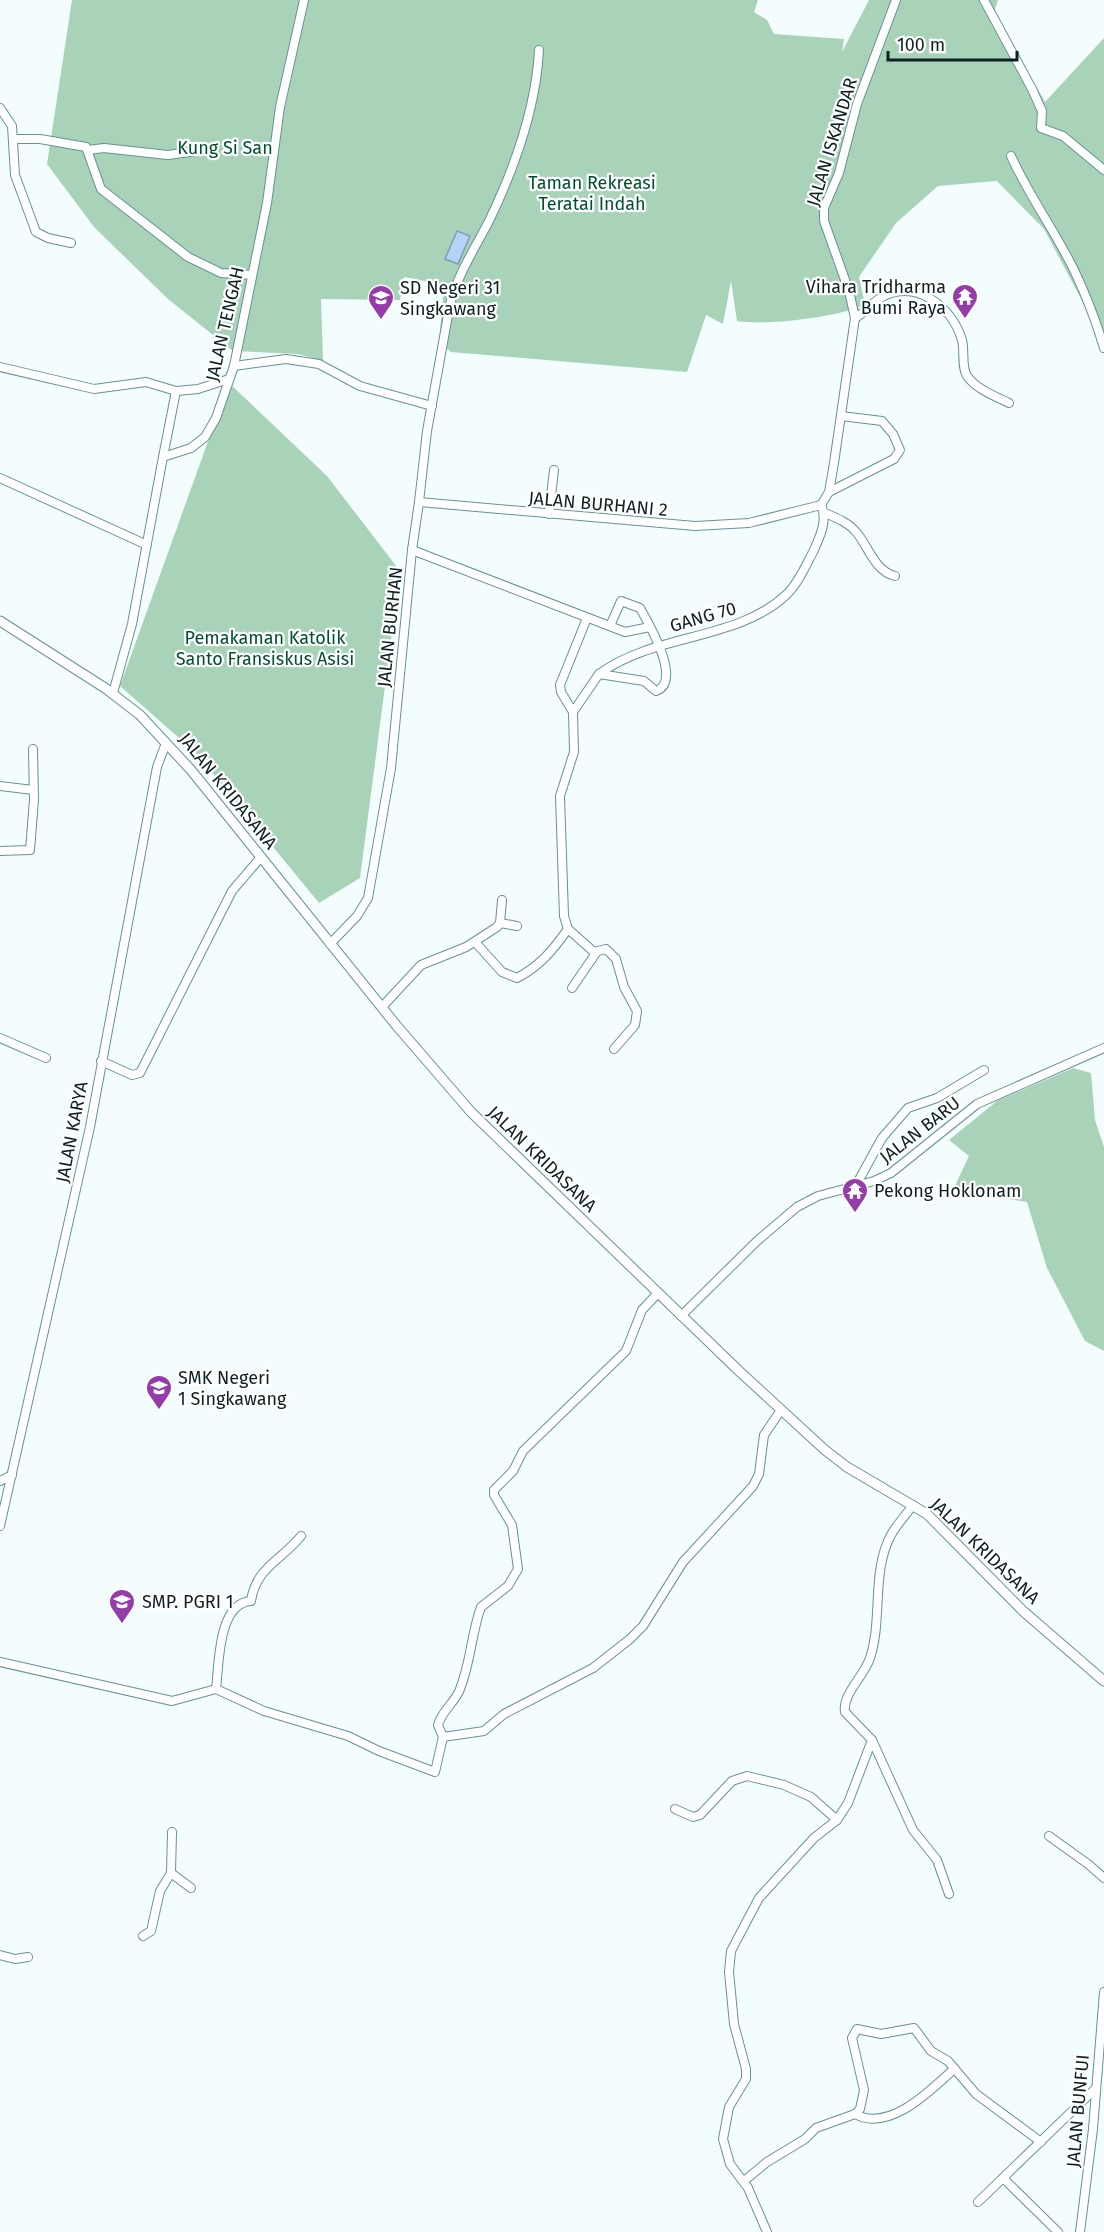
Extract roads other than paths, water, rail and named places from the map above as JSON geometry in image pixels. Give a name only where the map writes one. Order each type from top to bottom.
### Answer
[{"type":"street","name":"JALAN TENGAH","points":[[163,457],[199,444],[216,418],[234,366],[267,203],[280,106],[304,0]]},
{"type":"street","name":"JALAN ISKANDAR","points":[[821,505],[829,492],[855,318],[849,291],[824,221],[824,208],[839,173],[857,104],[896,0]]},
{"type":"street","points":[[984,0],[1032,89],[1041,111],[1041,128],[1063,136],[1104,170]]},
{"type":"street","points":[[412,550],[432,406],[454,287],[492,215],[519,147],[537,86],[539,50]]},
{"type":"street","points":[[0,108],[9,120],[13,139],[15,175],[36,232],[48,238],[71,243]]},
{"type":"street","points":[[13,139],[39,139],[79,144],[88,150],[101,189],[188,257],[221,273],[252,275]]},
{"type":"street","points":[[88,150],[104,148],[168,155],[211,149]]},
{"type":"street","points":[[1011,156],[1023,184],[1074,268],[1096,319],[1104,348]]},
{"type":"street","points":[[855,318],[884,296],[903,292],[926,295],[940,306],[957,327],[964,355],[963,368],[970,380],[1009,403]]},
{"type":"street","points":[[234,366],[286,359],[319,364],[359,386],[432,406]]},
{"type":"street","points":[[0,367],[82,388],[146,382],[176,391],[198,389],[229,379]]},
{"type":"street","points":[[113,693],[132,624],[176,391]]},
{"type":"street","points":[[829,492],[894,459],[900,450],[893,434],[882,421],[841,416]]},
{"type":"street","points":[[549,514],[554,470]]},
{"type":"street","points":[[0,478],[147,545]]},
{"type":"street","name":"JALAN BURHANI 2","points":[[419,502],[695,526],[749,523],[821,505]]},
{"type":"street","points":[[821,505],[825,513],[846,522],[857,533],[882,570],[895,576]]},
{"type":"street","name":"GANG 70","points":[[599,675],[617,662],[659,646],[737,624],[787,594],[814,550],[825,513]]},
{"type":"street","name":"JALAN BURHAN","points":[[330,945],[357,916],[368,898],[391,768],[412,550],[631,633],[650,627]]},
{"type":"street","points":[[573,712],[599,675],[644,681],[658,691],[667,679],[659,646],[640,608],[623,600],[610,626]]},
{"type":"street","points":[[587,618],[560,685],[561,692],[573,712],[574,752],[561,789],[563,827],[561,894],[568,929],[596,953]]},
{"type":"street","name":"JALAN KRIDASANA","points":[[0,621],[113,693],[140,715],[166,742],[381,1007],[499,1143],[781,1410],[835,1458],[913,1505],[939,1526],[1023,1611],[1104,1681]]},
{"type":"street","name":"JALAN KARYA","points":[[0,1526],[72,1211],[157,766],[166,742]]},
{"type":"street","points":[[0,851],[30,850],[33,749]]},
{"type":"street","points":[[0,786],[33,790]]},
{"type":"street","points":[[101,1061],[132,1075],[140,1073],[232,891],[261,857]]},
{"type":"street","points":[[500,923],[502,900]]},
{"type":"street","points":[[381,1007],[421,965],[475,942],[500,923],[517,926]]},
{"type":"street","points":[[475,942],[502,972],[517,978],[550,954],[568,929]]},
{"type":"street","points":[[572,988],[596,953],[606,949],[616,958],[624,987],[637,1011],[635,1025],[614,1049]]},
{"type":"street","points":[[0,1038],[46,1058]]},
{"type":"street","name":"JALAN BARU","points":[[681,1316],[757,1241],[797,1207],[818,1196],[855,1187],[897,1170],[969,1111],[992,1096],[1104,1048]]},
{"type":"street","points":[[855,1187],[882,1138],[908,1108],[937,1098],[984,1070]]},
{"type":"street","points":[[0,1662],[172,1701],[216,1689],[264,1711],[348,1736],[379,1751],[435,1772],[443,1737],[438,1725],[442,1713],[461,1688],[472,1655],[481,1607],[508,1586],[518,1569],[512,1525],[493,1492],[523,1451],[626,1351],[642,1310],[658,1293]]},
{"type":"street","points":[[443,1737],[484,1731],[504,1714],[593,1668],[630,1639],[643,1626],[683,1562],[753,1486],[759,1474],[764,1435],[781,1410]]},
{"type":"street","points":[[0,1481],[12,1475]]},
{"type":"street","points":[[913,1505],[888,1543],[879,1580],[872,1654],[866,1670],[845,1703],[845,1712],[872,1740],[909,1822],[937,1860],[949,1894]]},
{"type":"street","points":[[216,1689],[227,1616],[236,1606],[251,1601],[253,1587],[266,1566],[278,1559],[301,1536]]},
{"type":"street","points":[[767,2232],[744,2181],[730,2164],[723,2139],[729,2107],[743,2088],[746,2079],[746,2069],[734,2024],[729,1972],[731,1952],[759,1898],[814,1838],[837,1820],[848,1803],[872,1740]]},
{"type":"street","points":[[675,1809],[688,1816],[700,1815],[735,1779],[747,1776],[784,1785],[811,1797],[837,1820]]},
{"type":"street","points":[[143,1936],[151,1931],[160,1891],[171,1873],[172,1832]]},
{"type":"street","points":[[1049,1836],[1088,1863],[1104,1878]]},
{"type":"street","points":[[171,1873],[191,1888]]},
{"type":"street","points":[[0,1955],[15,1959],[28,1957]]},
{"type":"street","name":"JALAN BUNFUI","points":[[1080,2232],[1104,1992]]},
{"type":"street","points":[[744,2181],[767,2162],[805,2139],[816,2128],[855,2114],[863,2103],[864,2090],[852,2038],[856,2029],[881,2034],[914,2028],[931,2051],[948,2061],[976,2094],[1041,2142]]},
{"type":"street","points":[[855,2114],[870,2120],[909,2108],[954,2069]]},
{"type":"street","points":[[978,2202],[1096,2088]]},
{"type":"street","points":[[1003,2178],[1058,2232]]},
{"type":"water","points":[[457,231],[470,236],[458,264],[445,259]]},
{"type":"place","name":"Vihara Tridharma Bumi Raya","points":[[965,320]]},
{"type":"place","name":"SD Negeri 31 Singkawang","points":[[381,321]]},
{"type":"place","name":"Pekong Hoklonam","points":[[855,1214]]},
{"type":"place","name":"SMK Negeri 1 Singkawang","points":[[159,1411]]},
{"type":"place","name":"SMP. PGRI 1","points":[[122,1625]]},
{"type":"park label","name":"Kung Si San","points":[[225,148]]},
{"type":"park label","name":"Taman Rekreasi Teratai Indah","points":[[592,193]]},
{"type":"park label","name":"Pemakaman Katolik Santo Fransiskus Asisi","points":[[265,648]]}]
